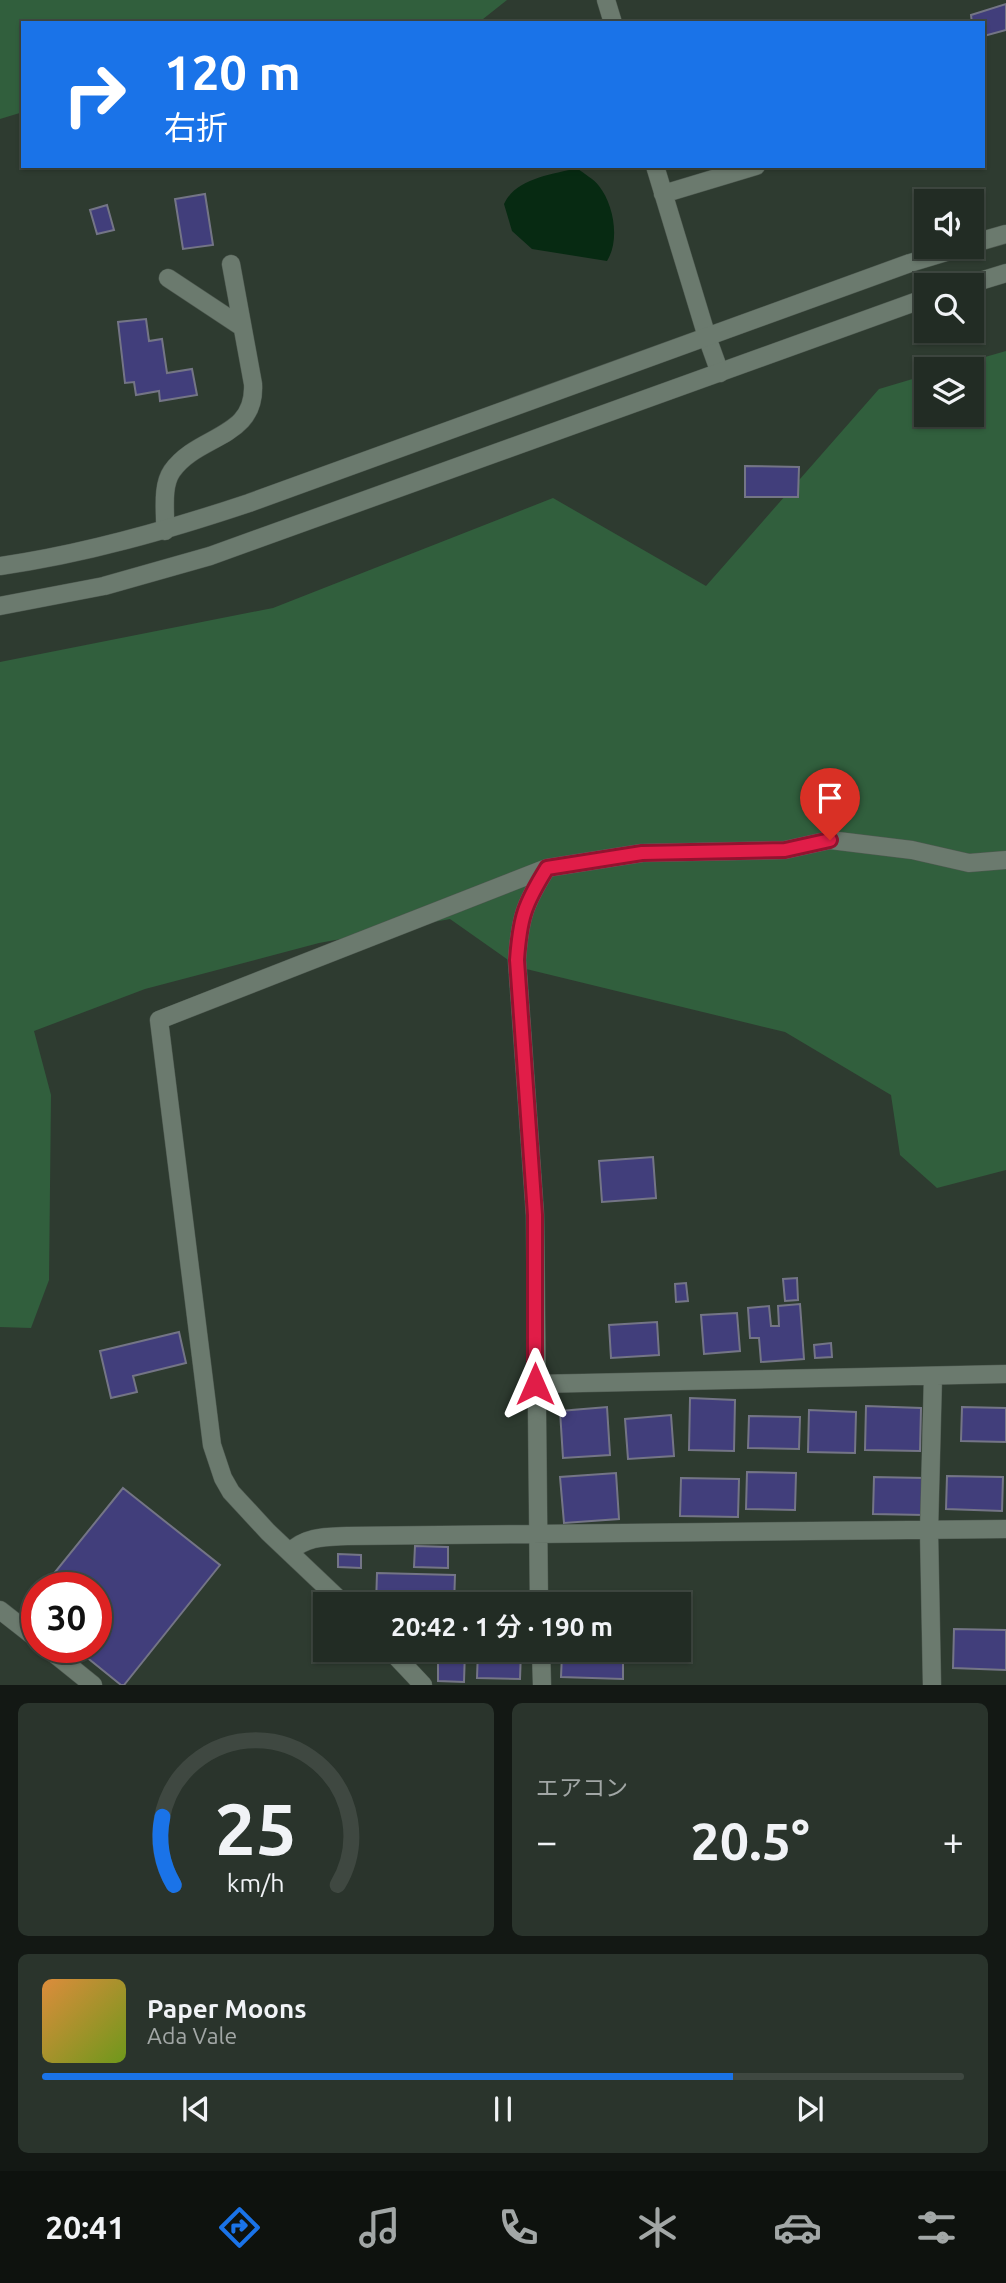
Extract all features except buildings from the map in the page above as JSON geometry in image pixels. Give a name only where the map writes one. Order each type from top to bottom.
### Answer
[{"type":"street","points":[[606,0],[612,21]]},
{"type":"street","points":[[656,168],[720,373]]},
{"type":"street","points":[[663,194],[749,168]]},
{"type":"street","points":[[984,240],[1006,233]]},
{"type":"street","points":[[0,566],[44,560],[165,531],[923,259]]},
{"type":"street","points":[[165,531],[166,486],[171,472],[186,456],[240,424],[250,410],[254,398],[230,264]]},
{"type":"street","points":[[984,280],[1006,273]]},
{"type":"street","points":[[168,278],[242,327]]},
{"type":"street","points":[[0,606],[104,586],[210,556],[914,302]]},
{"type":"street","points":[[332,1592],[268,1532],[231,1492],[223,1478],[212,1445],[159,1020],[547,868],[642,853],[785,850],[830,840],[912,850],[969,863],[1006,860]]},
{"type":"street","points":[[539,1592],[535,1215],[517,960],[520,922],[530,895],[547,868]]},
{"type":"street","points":[[535,1384],[1006,1374]]},
{"type":"street","points":[[932,1685],[929,1531],[933,1376]]},
{"type":"street","points":[[290,1552],[298,1544],[312,1538],[1006,1529]]},
{"type":"street","points":[[0,1610],[21,1626]]},
{"type":"street","points":[[401,1662],[423,1685]]},
{"type":"street","points":[[541,1662],[542,1685]]},
{"type":"street","points":[[66,1663],[93,1685]]},
{"type":"shaded area","points":[[0,0],[507,0],[481,21],[21,21],[21,113],[0,119]]},
{"type":"shaded area","points":[[577,168],[597,183],[612,213],[613,243],[607,261],[532,249],[512,231],[504,204],[517,188],[535,179]]},
{"type":"shaded area","points":[[1006,351],[1006,1170],[937,1188],[900,1155],[891,1095],[785,1032],[518,967],[450,919],[319,943],[145,989],[34,1031],[51,1095],[49,1280],[31,1328],[0,1327],[0,662],[273,608],[553,498],[706,586],[879,389],[914,379],[914,427],[984,427],[984,357]]},
{"type":"route","points":[[535,1384],[535,1215],[517,960],[520,922],[530,895],[547,868],[642,853],[785,850],[830,840]]}]
